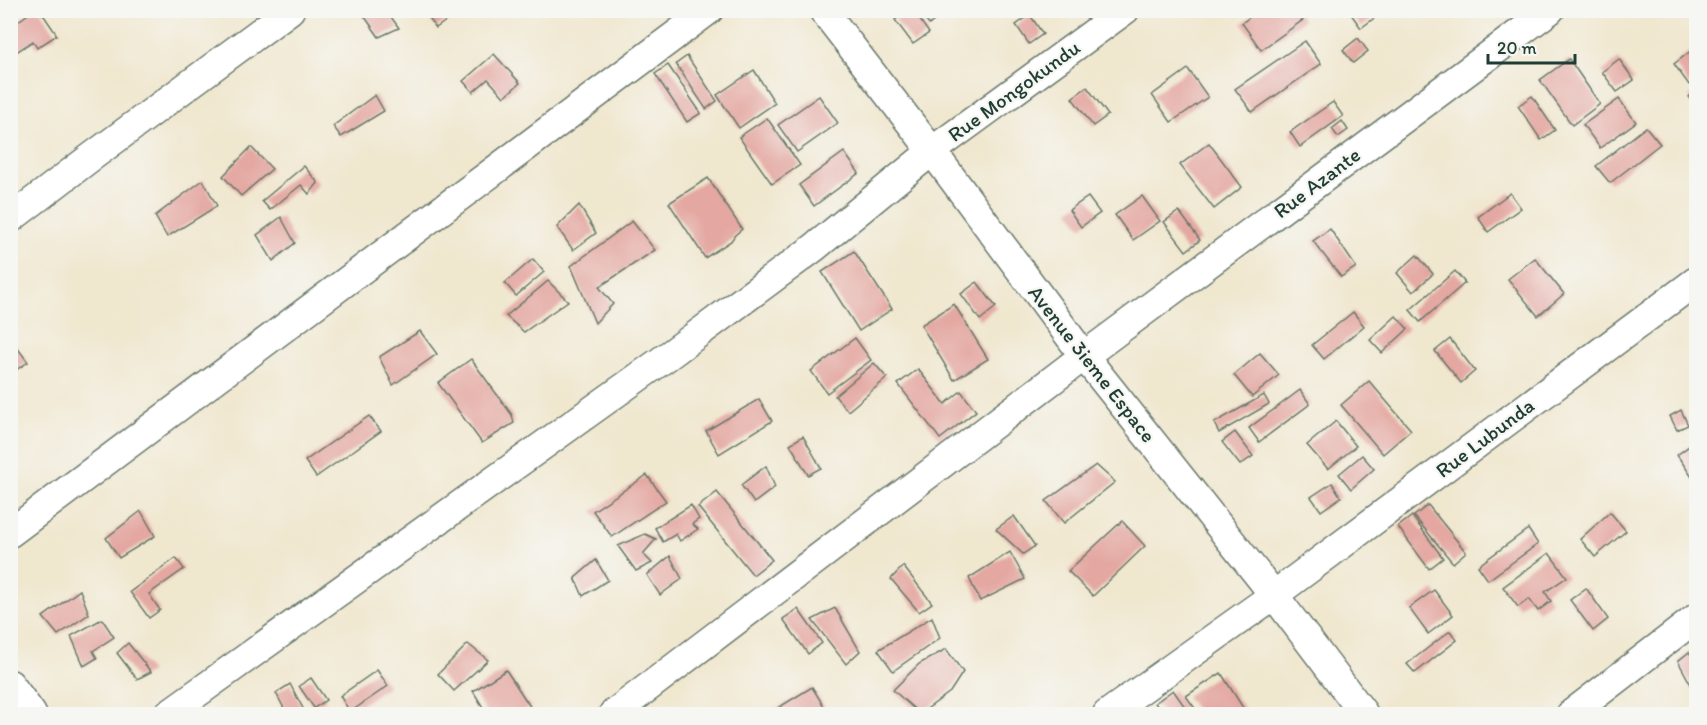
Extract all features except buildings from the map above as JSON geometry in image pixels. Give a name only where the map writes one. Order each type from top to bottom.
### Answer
[{"type":"street","points":[[10,219],[290,10]]},
{"type":"street","points":[[10,533],[709,10]]},
{"type":"street","name":"Avenue 3ieme Espace","points":[[823,10],[932,151],[1084,356],[1274,595],[1364,714]]},
{"type":"street","name":"Rue Mongokundu","points":[[168,714],[815,247],[932,151],[1125,10]]},
{"type":"street","name":"Rue Azante","points":[[614,714],[1084,356],[1550,10]]},
{"type":"street","name":"Rue Lubunda","points":[[1107,714],[1274,595],[1696,281]]},
{"type":"street","points":[[1571,714],[1696,618]]},
{"type":"street","points":[[10,684],[32,714]]}]
